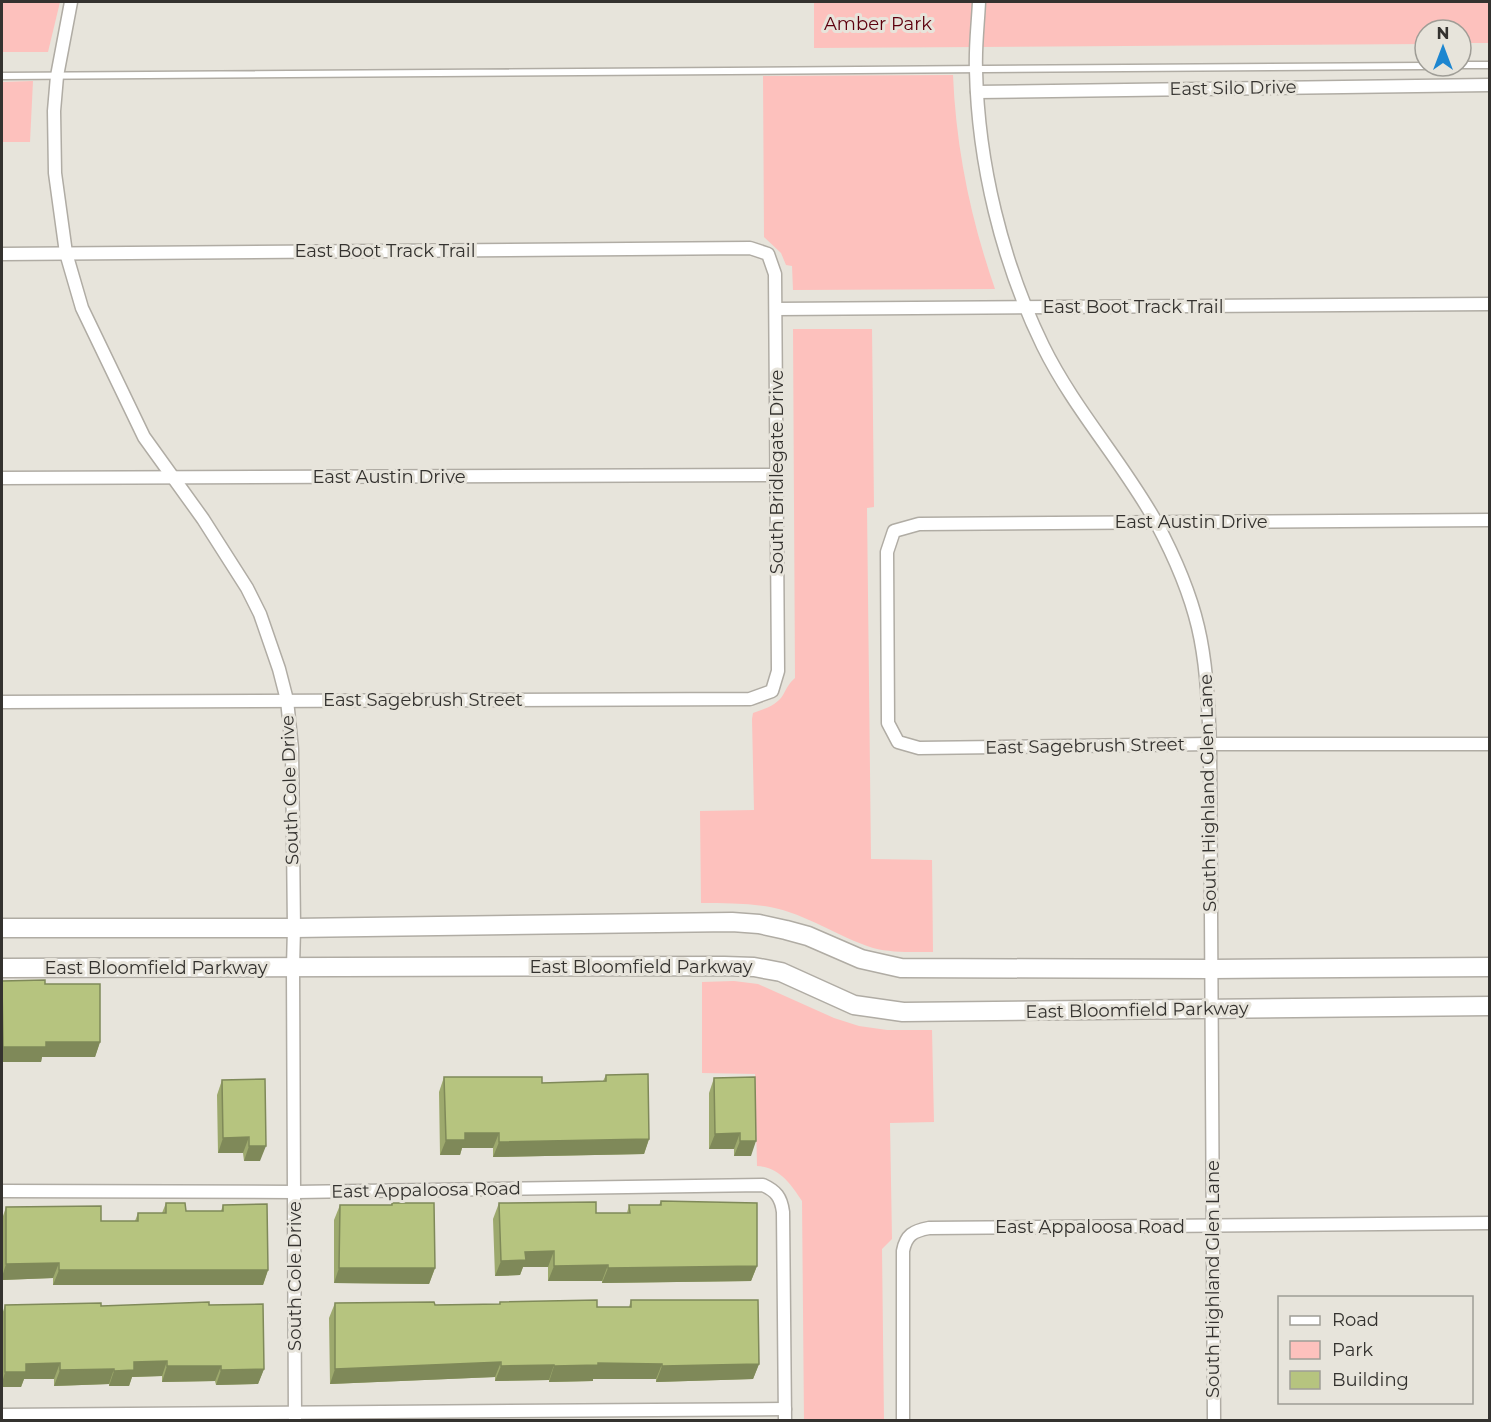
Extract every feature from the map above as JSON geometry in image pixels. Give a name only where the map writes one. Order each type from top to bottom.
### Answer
[{"type":"street","name":"South Cole Drive","points":[[71,2],[57,76],[54,121],[55,172],[66,253],[82,308],[144,437],[225,552],[260,614],[287,700],[292,749],[294,928],[295,1417]]},
{"type":"street","name":"South Highland Glen Lane","points":[[979,2],[977,92],[987,170],[1011,264],[1043,346],[1075,402],[1129,478],[1156,522],[1176,566],[1198,625],[1208,687],[1210,744],[1214,1420]]},
{"type":"street","name":"East Silo Drive","points":[[977,92],[1490,85]]},
{"type":"street","name":"East Boot Track Trail","points":[[2,254],[750,248],[768,254]]},
{"type":"street","name":"South Bridlegate Drive","points":[[768,254],[775,274],[776,309],[778,671],[772,691]]},
{"type":"street","name":"East Boot Track Trail","points":[[776,309],[1490,304]]},
{"type":"street","name":"East Austin Drive","points":[[2,478],[776,475]]},
{"type":"street","name":"East Austin Drive","points":[[898,742],[888,723],[887,552],[894,531],[919,524],[1490,520]]},
{"type":"street","name":"East Sagebrush Street","points":[[2,702],[750,699],[772,691]]},
{"type":"street","name":"East Sagebrush Street","points":[[898,742],[919,748],[1210,744],[1490,744]]},
{"type":"street","points":[[2,928],[294,928],[732,922],[759,924],[786,930],[808,936],[861,959],[901,968],[1490,967]]},
{"type":"street","name":"East Bloomfield Parkway","points":[[2,968],[754,967],[781,972],[854,1005],[903,1012],[1490,1006]]},
{"type":"street","name":"East Appaloosa Road","points":[[2,1191],[295,1192],[763,1185],[776,1192],[782,1203],[783,1212],[785,1415]]},
{"type":"street","name":"East Appaloosa Road","points":[[903,1420],[903,1251],[908,1235],[917,1230],[929,1228],[1490,1223]]},
{"type":"street","points":[[2,1415],[295,1417],[785,1415]]},
{"type":"lane","points":[[1473,65],[1490,65]]},
{"type":"lane","points":[[2,76],[1413,66]]},
{"type":"green space","points":[[2,2],[60,2],[48,52],[2,52]]},
{"type":"green space","name":"Amber Park","points":[[814,2],[1489,2],[1489,43],[1473,43],[1473,18],[1413,18],[1413,44],[814,48]]},
{"type":"green space","points":[[953,75],[957,130],[966,184],[995,289],[793,290],[792,266],[786,265],[781,253],[764,237],[763,76]]},
{"type":"green space","points":[[33,81],[30,142],[2,142],[2,82]]},
{"type":"green space","points":[[793,329],[872,329],[874,507],[867,508],[871,859],[932,860],[933,952],[880,950],[847,938],[810,920],[770,907],[701,903],[700,811],[754,810],[753,713],[777,701],[795,678]]},
{"type":"green space","points":[[734,981],[758,984],[834,1018],[859,1026],[887,1030],[932,1030],[934,1122],[890,1123],[892,1239],[882,1249],[884,1420],[804,1420],[802,1201],[784,1177],[765,1167],[757,1166],[755,1074],[702,1073],[702,982]]},
{"type":"building","points":[[45,980],[45,984],[100,984],[100,1042],[46,1042],[46,1047],[3,1047],[2,981]]},
{"type":"building","points":[[648,1074],[649,1139],[499,1142],[499,1133],[465,1133],[465,1140],[446,1140],[444,1077],[542,1077],[542,1083],[606,1081],[606,1075]]},
{"type":"building","points":[[755,1077],[756,1141],[740,1141],[740,1133],[715,1134],[714,1078]]},
{"type":"building","points":[[265,1079],[266,1146],[249,1146],[249,1137],[223,1138],[222,1080]]},
{"type":"building","points":[[661,1201],[757,1203],[757,1266],[608,1268],[608,1265],[554,1266],[554,1251],[525,1252],[526,1260],[501,1261],[499,1203],[596,1202],[596,1213],[630,1213],[629,1205],[661,1205]]},
{"type":"building","points":[[166,1203],[185,1203],[186,1211],[223,1211],[223,1205],[267,1204],[268,1270],[59,1270],[59,1263],[6,1264],[6,1207],[101,1206],[101,1221],[138,1221],[138,1213],[166,1213]]},
{"type":"building","points":[[392,1203],[434,1203],[435,1268],[339,1268],[340,1205],[392,1205]]},
{"type":"building","points":[[597,1300],[597,1307],[631,1307],[631,1300],[758,1300],[759,1364],[662,1366],[662,1364],[598,1363],[598,1365],[501,1366],[501,1362],[335,1369],[335,1303],[434,1302],[435,1305]]},
{"type":"building","points":[[209,1302],[209,1305],[263,1304],[264,1369],[221,1370],[221,1366],[167,1366],[167,1361],[134,1362],[134,1370],[60,1370],[60,1363],[26,1364],[26,1372],[5,1372],[5,1305],[101,1303],[101,1306]]}]
